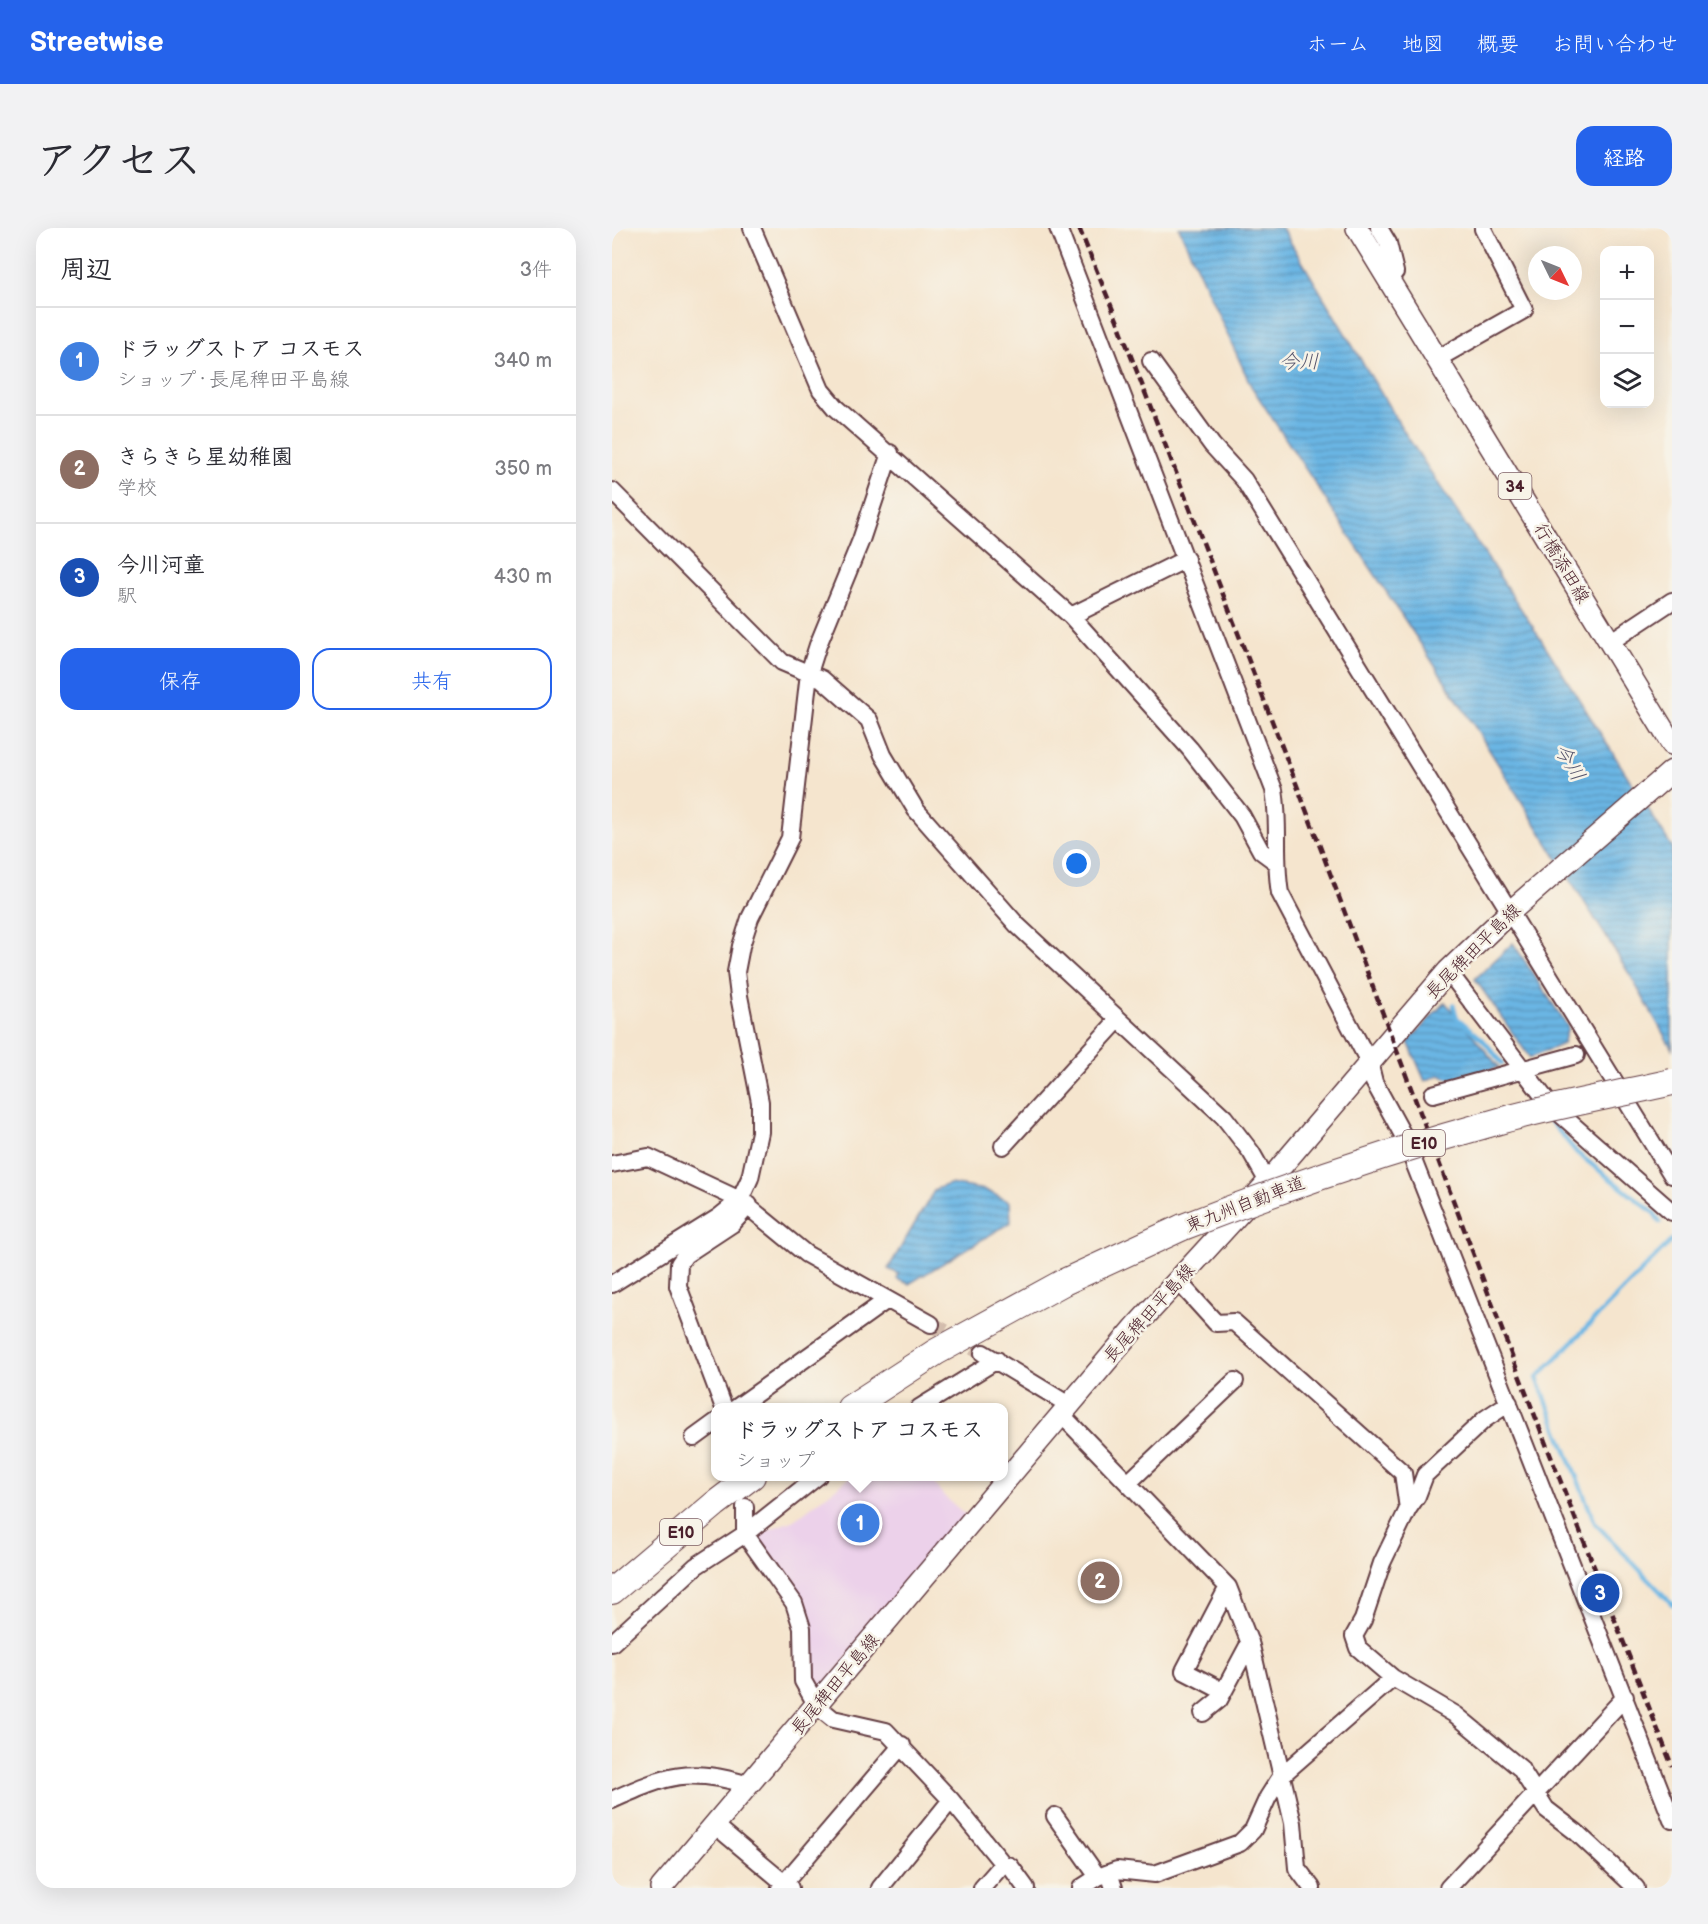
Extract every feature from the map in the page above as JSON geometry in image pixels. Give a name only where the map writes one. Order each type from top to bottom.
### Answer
[{"type":"highway","name":"東九州自動車道","points":[[856,1403],[936,1352],[1064,1282],[1183,1227],[1275,1191],[1362,1161],[1504,1120],[1672,1082]]},
{"type":"highway","name":"E10","points":[[612,1591],[706,1511],[745,1481]]},
{"type":"main road","name":"行橋添田線","points":[[1357,228],[1672,744]]},
{"type":"main road","name":"長尾稗田平島線","points":[[1008,1477],[1065,1409],[1268,1182],[1448,971],[1515,908],[1668,774]]},
{"type":"main road","name":"長尾稗田平島線","points":[[661,1888],[716,1826],[1005,1481]]},
{"type":"street","points":[[752,228],[822,390],[836,408],[890,453],[1071,616],[1190,748],[1242,816],[1261,851],[1276,862]]},
{"type":"street","points":[[1058,228],[1274,789],[1279,815],[1276,862],[1280,893],[1369,1062],[1374,1082],[1404,1137],[1672,1820]]},
{"type":"street","points":[[1379,228],[1388,243],[1395,272],[1388,278]]},
{"type":"street","points":[[1437,359],[1524,310],[1483,229]]},
{"type":"street","points":[[1151,361],[1212,445],[1244,480],[1515,908],[1672,1175]]},
{"type":"street","points":[[722,1403],[678,1286],[679,1264],[685,1255],[732,1224],[745,1203],[756,1158],[760,1102],[743,1023],[736,972],[750,918],[790,838],[809,673],[818,645],[861,540],[890,453]]},
{"type":"street","points":[[612,491],[782,662],[822,679],[868,720],[883,755],[916,810],[1017,925],[1224,1117],[1251,1152],[1268,1182]]},
{"type":"street","points":[[1071,616],[1186,560]]},
{"type":"street","points":[[1610,642],[1672,601]]},
{"type":"street","points":[[1242,816],[1278,831]]},
{"type":"street","points":[[1448,971],[1550,1105],[1672,1212]]},
{"type":"street","points":[[1003,1146],[1118,1020]]},
{"type":"street","points":[[1433,1094],[1576,1055]]},
{"type":"street","points":[[612,1164],[648,1157],[745,1203],[806,1254],[931,1323]]},
{"type":"street","points":[[612,1284],[745,1203]]},
{"type":"street","points":[[1178,1281],[1216,1323],[1234,1322],[1403,1473],[1407,1509]]},
{"type":"street","points":[[742,1403],[887,1300]]},
{"type":"street","points":[[925,1403],[990,1356],[1065,1409],[1128,1483],[1228,1587],[1248,1636],[1293,1823],[1297,1868],[1312,1888]]},
{"type":"street","points":[[1128,1483],[1235,1381]]},
{"type":"street","points":[[1509,1403],[1485,1419],[1425,1475],[1417,1496],[1407,1509],[1382,1563],[1363,1620],[1354,1636],[1358,1648],[1393,1678],[1456,1715],[1520,1768],[1546,1809],[1576,1832],[1636,1888]]},
{"type":"street","points":[[694,1438],[711,1426]]},
{"type":"street","points":[[612,1643],[696,1566],[745,1534],[812,1481]]},
{"type":"street","points":[[745,1508],[745,1534],[794,1603],[802,1628],[803,1681],[817,1706],[833,1719],[886,1731],[902,1745],[951,1800],[1003,1864],[1010,1866],[1026,1888]]},
{"type":"street","points":[[1228,1587],[1184,1671],[1212,1691],[1248,1636]]},
{"type":"street","points":[[1203,1713],[1220,1700],[1248,1636]]},
{"type":"street","points":[[1081,1888],[1107,1879],[1118,1870],[1155,1874],[1239,1843],[1253,1830],[1268,1797],[1282,1775],[1393,1678]]},
{"type":"street","points":[[1448,1888],[1535,1791],[1625,1697]]},
{"type":"street","points":[[716,1826],[784,1886],[902,1745]]},
{"type":"street","points":[[612,1800],[678,1774],[719,1776],[749,1785]]},
{"type":"street","points":[[880,1888],[951,1800]]},
{"type":"street","points":[[1055,1816],[1107,1879]]},
{"type":"street","points":[[985,1887],[1003,1864]]},
{"type":"shaded area","points":[[845,1481],[932,1481],[944,1496],[967,1516],[819,1691],[809,1681],[808,1627],[805,1609],[753,1536],[794,1520]]},
{"type":"water","name":"今川","points":[[1179,228],[1282,228],[1403,430],[1548,650],[1672,847],[1672,1049],[1630,975],[1468,716],[1251,386]]},
{"type":"water","points":[[1513,943],[1568,1027],[1563,1044],[1530,1058],[1475,979]]},
{"type":"water","points":[[1445,1002],[1499,1067],[1452,1080],[1439,1075],[1425,1081],[1408,1042]]},
{"type":"water","points":[[950,1184],[985,1190],[1010,1202],[1011,1222],[909,1284],[897,1279],[899,1274],[888,1269],[935,1189]]},
{"type":"waterway","points":[[1453,1005],[1457,1018],[1483,1040],[1502,1063]]},
{"type":"waterway","points":[[1516,1080],[1536,1104]]},
{"type":"waterway","points":[[1547,1117],[1577,1153],[1654,1213],[1660,1222]]},
{"type":"waterway","points":[[1672,1240],[1537,1378],[1595,1523],[1672,1604]]},
{"type":"tunnel","points":[[931,1324],[983,1353]]},
{"type":"railway","points":[[1079,228],[1117,320],[1296,783],[1519,1375],[1672,1766]]},
{"type":"place","name":"ドラッグストア コスモス","points":[[860,1523]]},
{"type":"place","name":"きらきら星幼稚園","points":[[1100,1581]]},
{"type":"place","name":"今川河童","points":[[1600,1593]]}]
